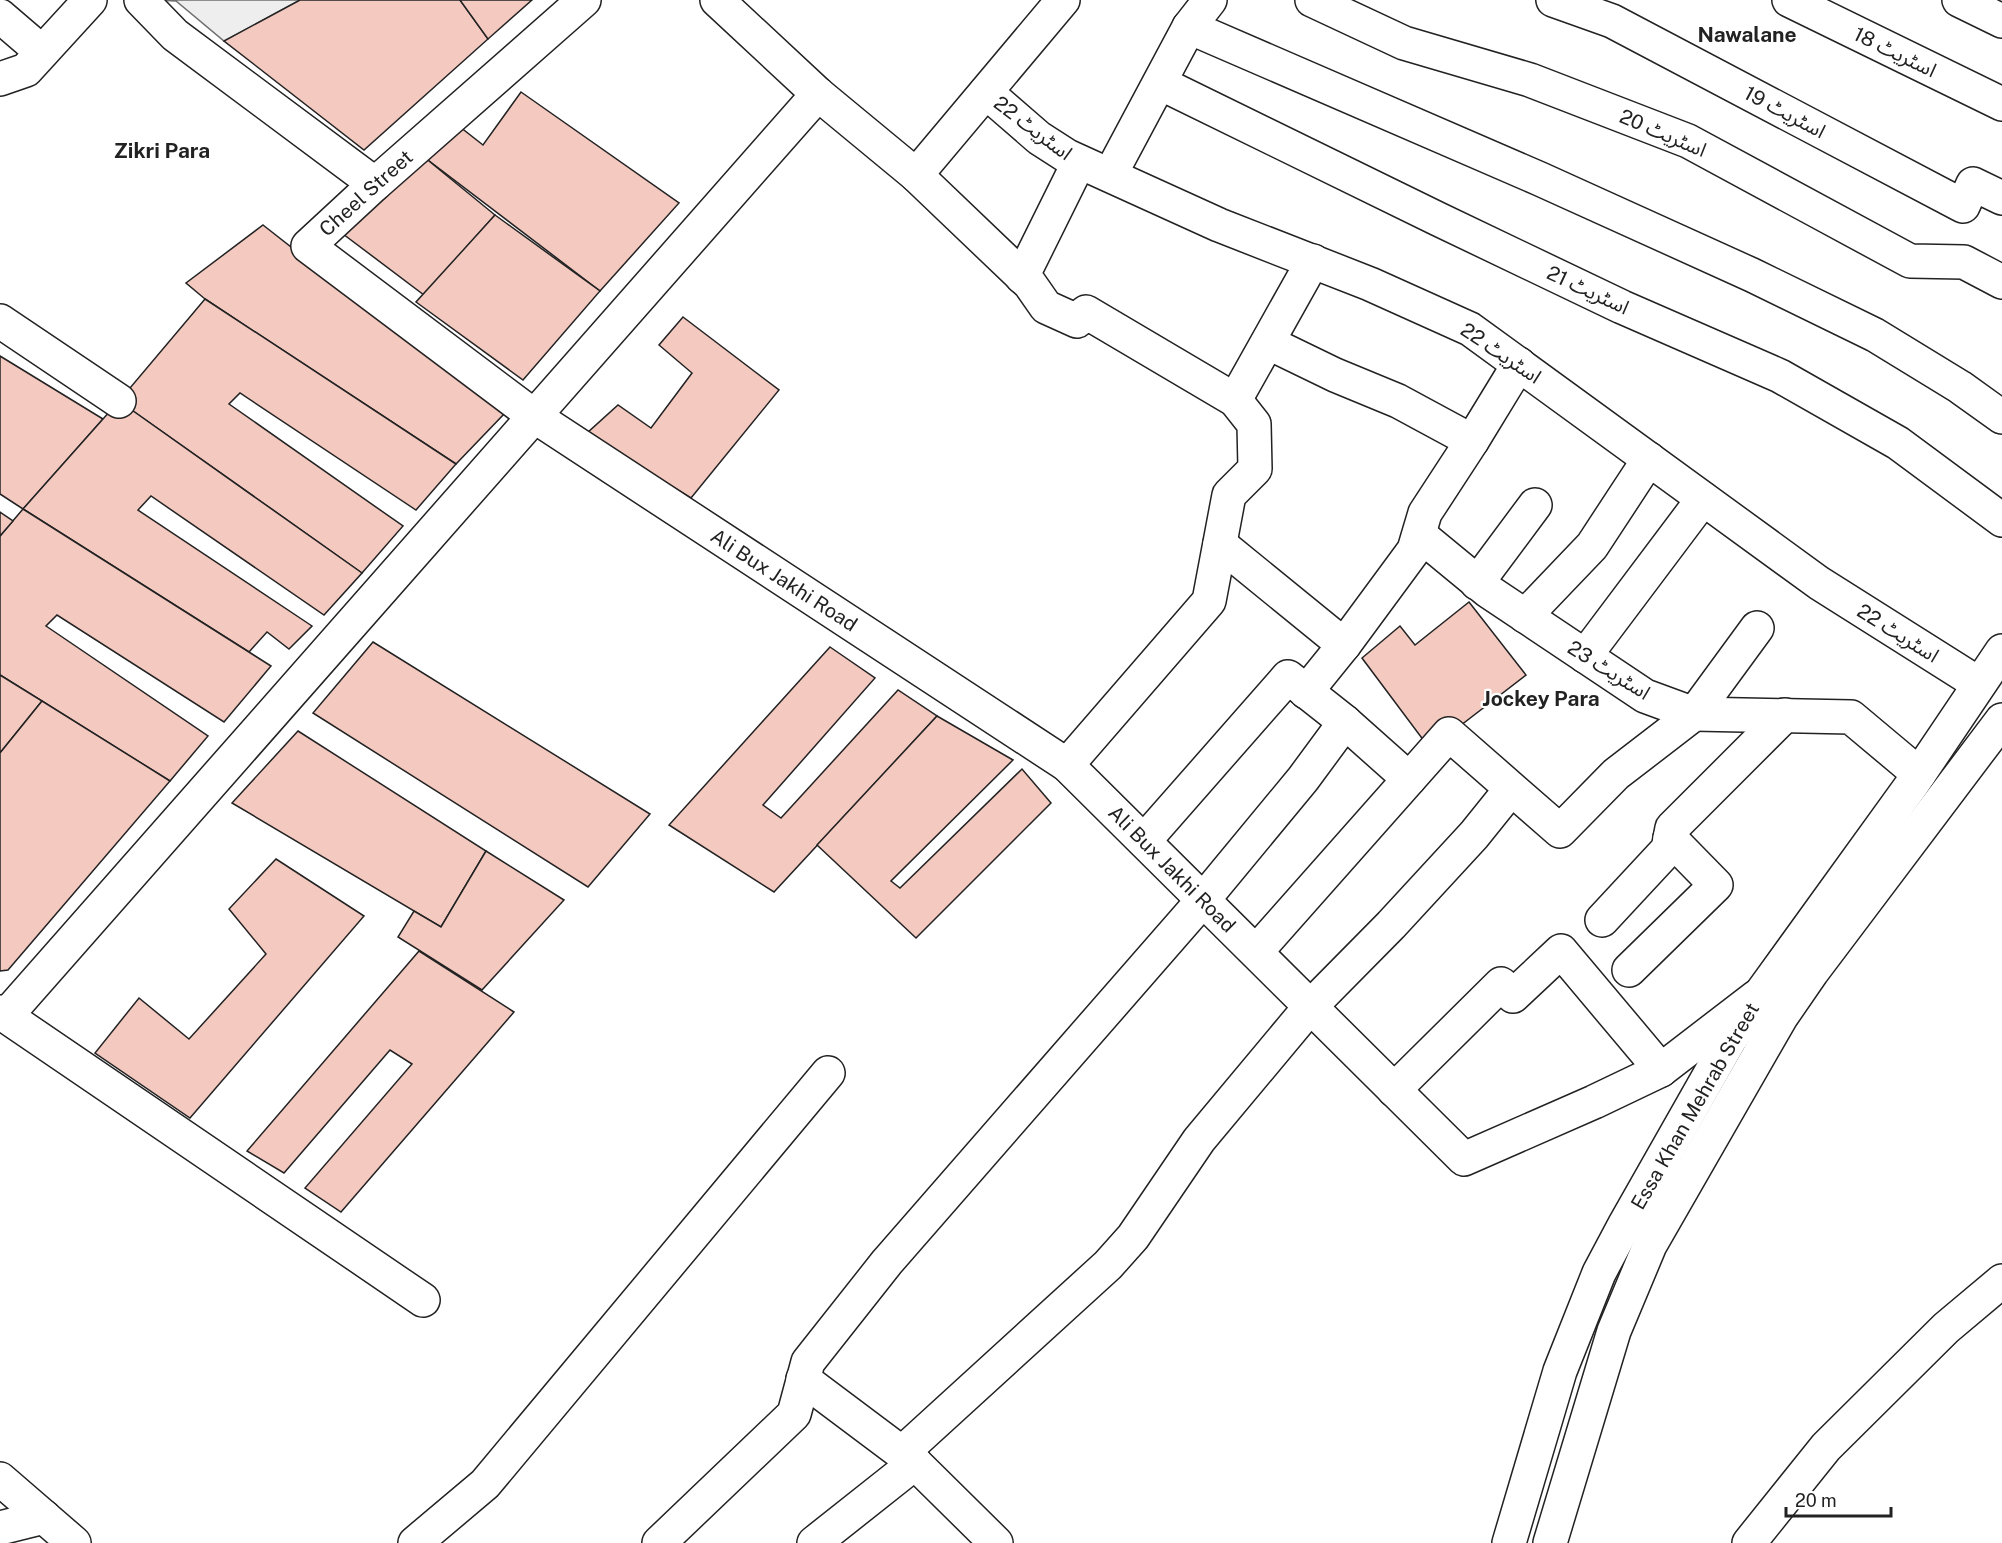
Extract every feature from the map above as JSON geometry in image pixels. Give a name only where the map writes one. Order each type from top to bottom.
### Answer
[{"type":"street","points":[[0,79],[26,70],[90,0]]},
{"type":"street","points":[[141,0],[175,34],[375,183]]},
{"type":"street","name":"Cheel Street","points":[[534,416],[308,246],[375,183],[584,0]]},
{"type":"street","points":[[717,0],[818,94],[916,175],[1030,284],[1046,307],[1077,321],[1086,312],[1235,400],[1254,424],[1255,469],[1229,495],[1209,601],[1067,765]]},
{"type":"street","points":[[916,175],[1063,0]]},
{"type":"street","points":[[1110,176],[1189,27],[1210,0]]},
{"type":"street","name":"اسٹریٹ 20","points":[[1312,0],[1404,43],[1530,80],[1688,141],[1910,261],[1964,262],[2002,282]]},
{"type":"street","name":"اسٹریٹ 19","points":[[1553,0],[1612,21],[1963,206],[1973,184],[2002,198]]},
{"type":"street","name":"اسٹریٹ 18","points":[[1789,0],[2002,104]]},
{"type":"street","points":[[1959,0],[2002,21]]},
{"type":"street","points":[[0,16],[42,52]]},
{"type":"street","points":[[1189,27],[1540,179],[1762,280],[1875,335],[1960,387],[2002,417]]},
{"type":"street","name":"اسٹریٹ 21","points":[[1160,83],[1612,302],[1780,376],[1898,443],[2002,520]]},
{"type":"street","points":[[423,1300],[3,1014],[818,94]]},
{"type":"street","name":"اسٹریٹ 22","points":[[980,98],[1079,162],[1219,225],[1370,284],[1470,329],[1819,583],[1978,684]]},
{"type":"street","points":[[1023,277],[1079,162]]},
{"type":"street","points":[[1235,400],[1313,261]]},
{"type":"street","points":[[0,321],[119,401]]},
{"type":"street","points":[[1269,343],[1335,375],[1398,401],[1472,441]]},
{"type":"street","points":[[1306,692],[1414,550],[1425,513],[1519,364]]},
{"type":"street","name":"Ali Bux Jakhi Road","points":[[534,416],[1067,765],[1464,1159],[1661,1070],[1775,999]]},
{"type":"street","points":[[1525,616],[1592,546],[1649,459]]},
{"type":"street","points":[[1585,656],[1703,499]]},
{"type":"street","points":[[1478,583],[1535,505]]},
{"type":"street","name":"اسٹریٹ 23","points":[[1420,535],[1478,583],[1645,696],[1694,714],[1851,717],[1919,774]]},
{"type":"street","points":[[1220,544],[1344,645]]},
{"type":"street","points":[[1256,952],[1449,734],[1560,831],[1616,774],[1694,714],[1757,628]]},
{"type":"street","name":"Essa Khan Mehrab Street","points":[[1550,1543],[1611,1341],[1650,1245],[1775,999],[1919,774],[2002,651]]},
{"type":"street","points":[[1144,841],[1287,677],[1345,722],[1409,779]]},
{"type":"street","points":[[1602,920],[1668,849],[1672,828],[1785,715]]},
{"type":"street","name":"Essa Khan Mehrab Street","points":[[1509,1543],[1560,1371],[1599,1273],[1729,1041],[1775,999],[1812,972],[2002,720]]},
{"type":"street","points":[[659,1543],[794,1414],[808,1362],[887,1262],[1203,900],[1303,778],[1345,722]]},
{"type":"street","points":[[814,1543],[909,1458],[1108,1265],[1133,1237],[1200,1140],[1310,1007],[1474,835],[1510,789]]},
{"type":"street","points":[[1629,970],[1716,885],[1670,838]]},
{"type":"street","points":[[1394,1090],[1501,984],[1513,996],[1562,951],[1661,1070]]},
{"type":"street","points":[[415,1543],[485,1484],[828,1073]]},
{"type":"street","points":[[1749,1543],[1826,1447],[1946,1328],[2002,1281]]},
{"type":"street","points":[[803,1379],[909,1458],[992,1542]]},
{"type":"street","points":[[0,1479],[74,1543]]},
{"type":"street","points":[[0,1528],[44,1517]]},
{"type":"shaded area","points":[[152,0],[300,0],[224,41],[176,1]]},
{"type":"building","points":[[300,0],[460,0],[488,39],[364,150],[224,41]]},
{"type":"building","points":[[460,0],[532,0],[488,39]]},
{"type":"building","points":[[521,92],[679,203],[600,291],[424,157],[460,127],[483,145]]},
{"type":"building","points":[[424,157],[495,215],[424,295],[343,234]]},
{"type":"building","points":[[495,215],[600,291],[523,380],[416,302]]},
{"type":"building","points":[[263,225],[504,414],[456,464],[205,299],[186,283]]},
{"type":"building","points":[[205,299],[456,464],[416,510],[240,393],[229,404],[403,526],[362,573],[119,401]]},
{"type":"building","points":[[683,317],[779,390],[691,498],[586,434],[618,405],[651,428],[692,373],[659,345]]},
{"type":"building","points":[[0,356],[103,419],[23,509],[0,494]]},
{"type":"building","points":[[119,401],[362,573],[324,615],[151,496],[138,510],[312,626],[289,649],[267,632],[249,652],[23,509]]},
{"type":"building","points":[[23,509],[271,666],[224,722],[57,615],[46,626],[208,736],[170,781],[0,675],[0,536]]},
{"type":"building","points":[[0,512],[13,521],[0,536]]},
{"type":"building","points":[[1469,602],[1526,675],[1430,749],[1362,658],[1400,626],[1415,645]]},
{"type":"building","points":[[373,642],[650,814],[588,887],[313,713]]},
{"type":"building","points":[[830,647],[875,678],[763,805],[781,818],[898,690],[937,716],[774,892],[669,825]]},
{"type":"building","points":[[0,675],[42,701],[0,753]]},
{"type":"building","points":[[42,701],[170,781],[8,970],[0,971],[0,753]]},
{"type":"building","points":[[937,716],[1013,760],[891,881],[900,888],[1022,769],[1051,803],[916,938],[817,845]]},
{"type":"building","points":[[298,731],[486,851],[441,927],[232,803]]},
{"type":"building","points":[[486,851],[564,900],[482,990],[398,937],[414,911],[441,927]]},
{"type":"building","points":[[276,859],[364,916],[190,1118],[95,1053],[139,998],[189,1039],[266,954],[229,909]]},
{"type":"building","points":[[419,951],[514,1012],[341,1212],[305,1188],[412,1064],[390,1050],[284,1173],[247,1151]]},
{"type":"district","name":"Nawalane","points":[[1747,35]]},
{"type":"district","name":"Zikri Para","points":[[162,151]]},
{"type":"district","name":"Jockey Para","points":[[1541,699]]}]
